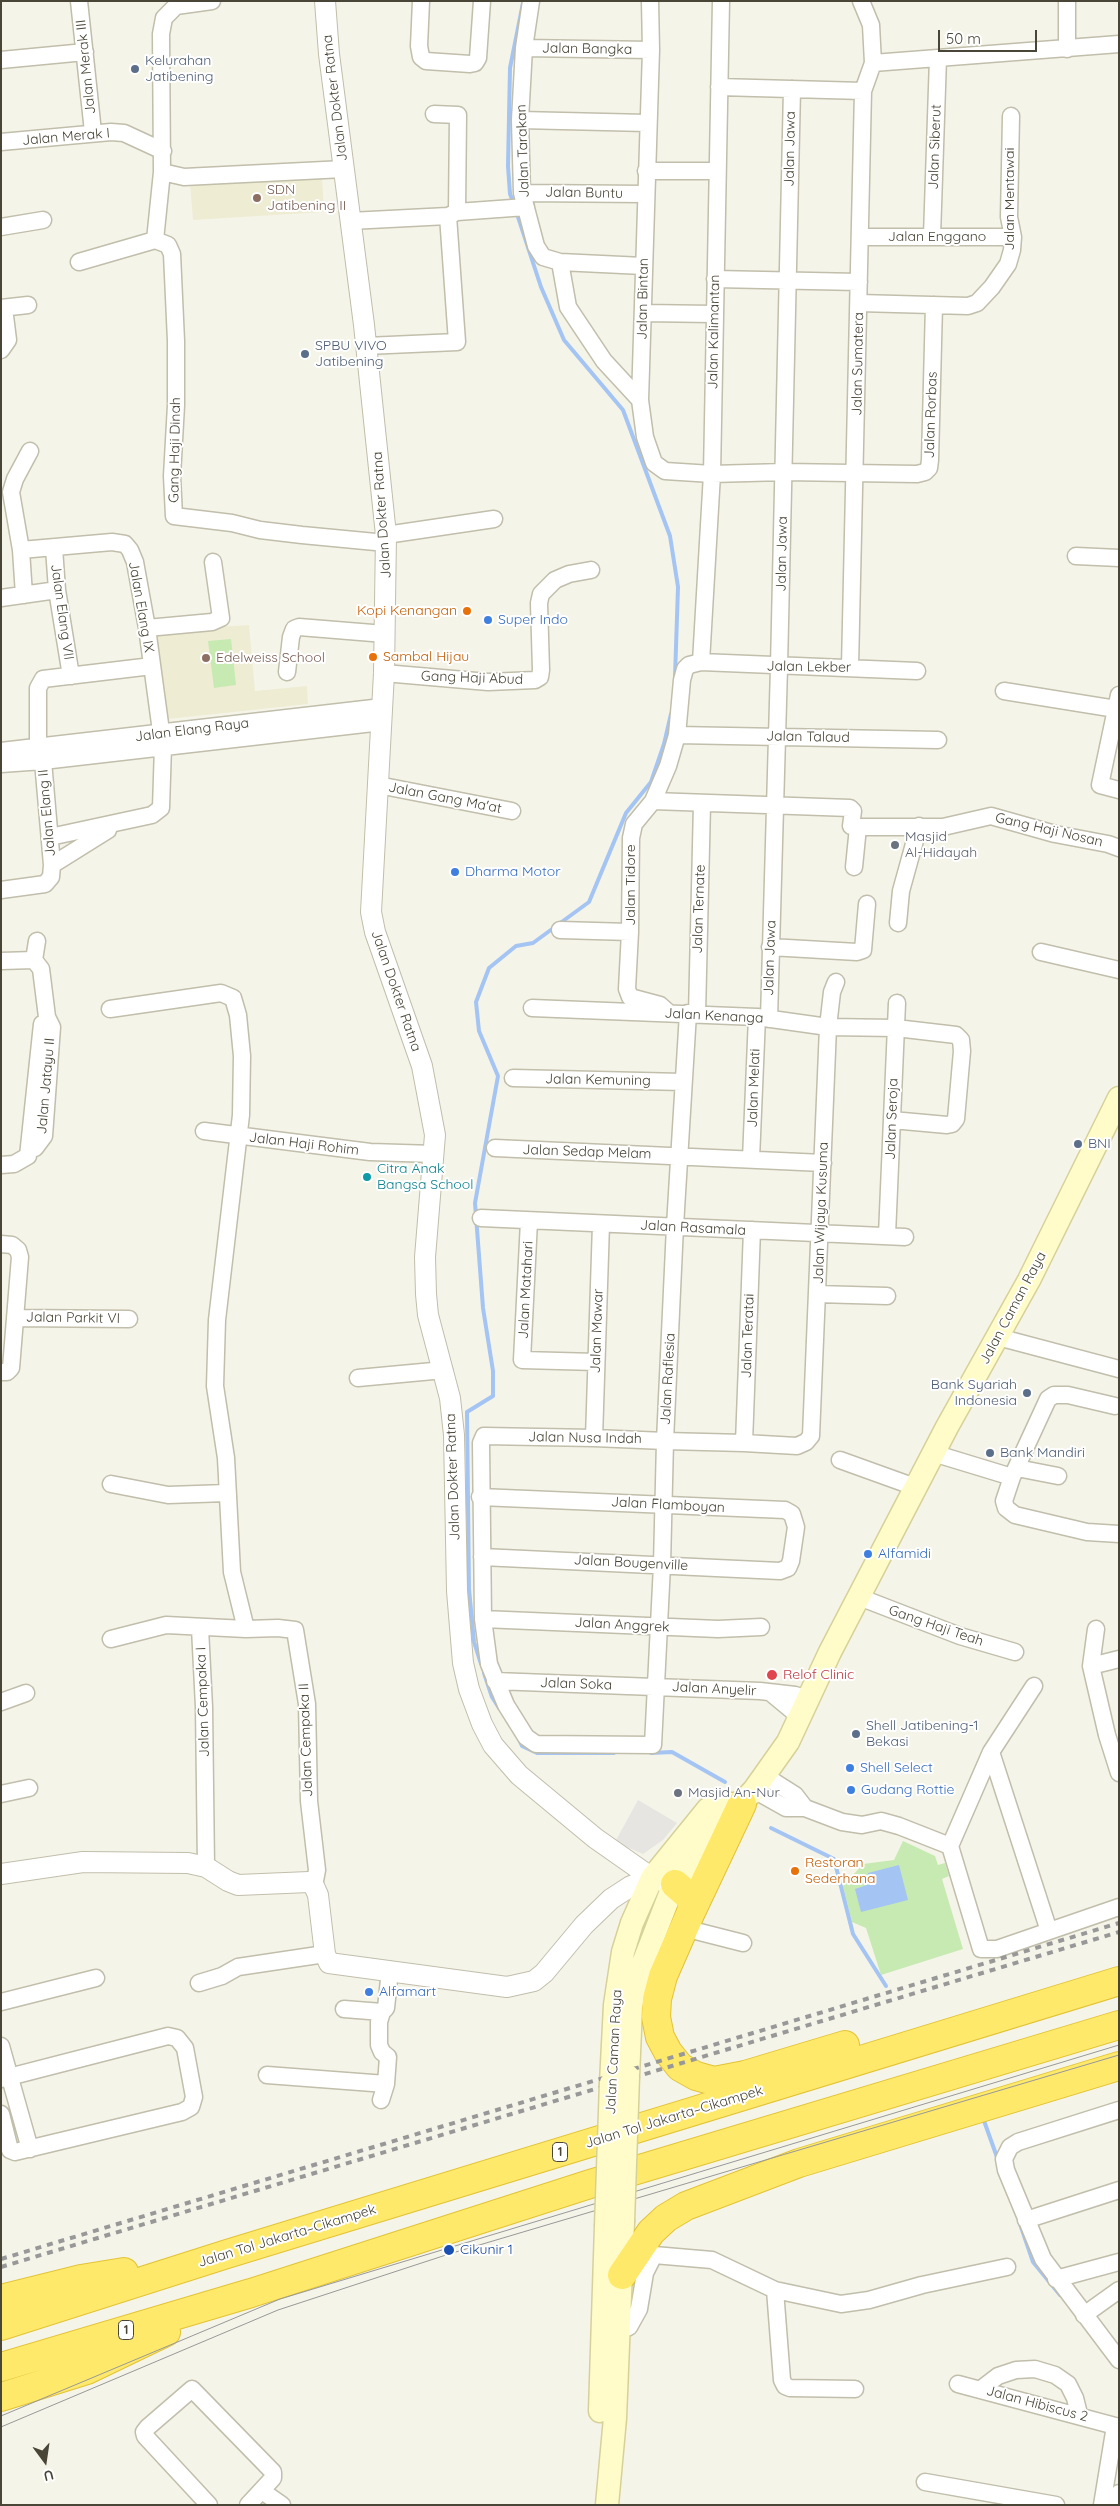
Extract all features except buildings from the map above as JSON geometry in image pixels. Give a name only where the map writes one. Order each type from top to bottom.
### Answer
[{"type":"highway","points":[[754,1790],[687,1920],[663,1976],[657,1999],[656,2017],[660,2037],[668,2052],[680,2067],[696,2076],[714,2081],[745,2075],[1119,1962]]},
{"type":"highway","points":[[663,1881],[689,1896],[692,1904],[687,1920]]},
{"type":"highway","name":"Jalan Tol Jakarta–Cikampek","points":[[1,2326],[227,2254],[1119,1981]]},
{"type":"highway","name":"1","points":[[1,2367],[251,2293],[590,2184],[1119,2025]]},
{"type":"highway","points":[[622,2275],[651,2232],[666,2218],[686,2206],[798,2162],[1119,2066]]},
{"type":"highway","points":[[1,2299],[81,2279],[227,2254]]},
{"type":"highway","points":[[1,2397],[87,2370],[251,2293]]},
{"type":"main road","name":"Jalan Caman Raya","points":[[663,1881],[754,1790],[788,1742],[915,1487],[1029,1280],[1119,1098]]},
{"type":"main road","name":"Jalan Caman Raya","points":[[606,2505],[607,2419],[620,2080],[637,1979],[657,1923],[663,1881],[677,1847],[708,1809],[754,1790]]},
{"type":"main road","name":"Jalan Caman Raya","points":[[607,2419],[622,2275],[614,2246]]},
{"type":"street","name":"Jalan Merak III","points":[[79,1],[93,132]]},
{"type":"street","points":[[79,262],[155,240],[163,151],[161,34],[164,18],[176,6],[212,1]]},
{"type":"street","name":"Jalan Dokter Ratna","points":[[325,1],[329,54],[366,346],[386,539],[384,673],[371,912],[378,942],[422,1066],[435,1135],[426,1240],[426,1287],[428,1315],[444,1370],[454,1435],[459,1630],[469,1689],[482,1724],[493,1745],[519,1775],[595,1838],[663,1881]]},
{"type":"street","points":[[422,1],[419,46],[421,57],[426,61],[470,64],[475,63],[478,58],[482,1]]},
{"type":"street","name":"Jalan Tarakan","points":[[531,1],[524,48],[520,120],[519,204],[540,254],[543,258],[560,262],[643,266]]},
{"type":"street","name":"Jalan Bintan","points":[[650,1],[651,50],[647,123],[640,400],[645,437],[654,463],[665,471],[712,474],[784,472]]},
{"type":"street","name":"Jalan Kalimantan","points":[[701,662],[712,474],[721,1]]},
{"type":"street","points":[[861,1],[871,25],[873,63],[1119,44]]},
{"type":"street","points":[[1067,1],[1067,49]]},
{"type":"street","name":"Jalan Bangka","points":[[524,48],[651,50]]},
{"type":"street","points":[[1,60],[85,52]]},
{"type":"street","name":"Jalan Siberut","points":[[932,236],[938,58]]},
{"type":"street","name":"Jalan Sumatera","points":[[850,667],[863,91],[873,63]]},
{"type":"street","points":[[719,87],[863,91]]},
{"type":"street","name":"Jalan Jawa","points":[[763,1018],[770,947],[777,736],[792,88]]},
{"type":"street","points":[[366,346],[457,342],[452,214],[458,115],[434,114]]},
{"type":"street","name":"Jalan Mentawai","points":[[859,303],[968,306],[977,303],[1008,264],[1013,237],[1008,217],[1011,116]]},
{"type":"street","points":[[520,120],[647,123]]},
{"type":"street","name":"Jalan Merak I","points":[[1,142],[93,132],[124,133],[163,151]]},
{"type":"street","points":[[162,172],[184,177],[344,170]]},
{"type":"street","points":[[646,171],[717,171]]},
{"type":"street","name":"Jalan Buntu","points":[[350,221],[452,214],[519,204],[646,194]]},
{"type":"street","points":[[1,227],[43,220]]},
{"type":"street","name":"Jalan Enggano","points":[[861,236],[1013,237]]},
{"type":"street","name":"Gang Haji Dinah","points":[[155,240],[168,245],[172,254],[176,396],[172,476],[174,516],[232,523],[260,530],[302,535],[386,539]]},
{"type":"street","points":[[560,262],[568,307],[604,361],[640,400]]},
{"type":"street","points":[[715,279],[859,282]]},
{"type":"street","points":[[1,350],[8,340],[3,308],[28,305]]},
{"type":"street","name":"Jalan Rorbas","points":[[784,472],[917,474],[929,468],[934,305]]},
{"type":"street","points":[[643,313],[714,314]]},
{"type":"street","points":[[24,595],[21,550],[12,492],[15,479],[30,451]]},
{"type":"street","points":[[386,539],[494,519]]},
{"type":"street","name":"Jalan Elang IX","points":[[21,550],[112,542],[125,544],[135,562],[147,628],[162,739],[162,808],[152,815],[116,824]]},
{"type":"street","name":"Jalan Elang VII","points":[[54,548],[57,590],[71,676]]},
{"type":"street","points":[[1076,556],[1119,558]]},
{"type":"street","points":[[147,628],[212,622],[220,618],[213,562]]},
{"type":"street","name":"Gang Haji Abud","points":[[384,673],[488,682],[535,680],[540,677],[541,670],[539,603],[542,594],[555,580],[569,574],[591,570]]},
{"type":"street","points":[[1,598],[57,590]]},
{"type":"street","points":[[287,672],[291,637],[294,630],[299,627],[385,634]]},
{"type":"street","name":"Jalan Lekber","points":[[701,662],[779,667],[850,667],[917,671]]},
{"type":"street","name":"Jalan Tidore","points":[[669,1013],[660,1006],[630,997],[627,989],[631,838],[634,824],[653,801],[668,766],[677,735],[683,673],[690,665],[701,662]]},
{"type":"street","points":[[71,676],[152,666]]},
{"type":"street","name":"Jalan Elang II","points":[[52,865],[40,755],[38,688],[44,679],[71,676]]},
{"type":"street","points":[[1004,691],[1117,702],[1100,785],[1119,790]]},
{"type":"street","name":"Jalan Elang Raya","points":[[1,764],[40,755],[382,714]]},
{"type":"street","name":"Jalan Talaud","points":[[677,735],[938,740]]},
{"type":"street","name":"Jalan Elang Raya","points":[[1,751],[40,755]]},
{"type":"street","name":"Jalan Gang Ma'at","points":[[378,785],[512,811]]},
{"type":"street","points":[[653,801],[848,807],[853,811],[851,826],[858,827],[854,867]]},
{"type":"street","name":"Jalan Ternate","points":[[692,1014],[702,804]]},
{"type":"street","name":"Gang Haji Nosan","points":[[858,827],[952,825],[991,816],[1054,834],[1108,844],[1119,848]]},
{"type":"street","points":[[50,837],[116,824]]},
{"type":"street","points":[[1,890],[45,884],[51,877],[52,865],[116,824]]},
{"type":"street","points":[[898,924],[901,891],[919,826]]},
{"type":"street","points":[[770,947],[857,952],[863,950],[867,904]]},
{"type":"street","points":[[560,930],[630,932]]},
{"type":"street","points":[[1,961],[34,960],[37,941]]},
{"type":"street","points":[[1041,952],[1119,970]]},
{"type":"street","name":"Jalan Jatayu II","points":[[1,1165],[14,1164],[25,1159],[29,1149],[35,1148],[44,1136],[52,1027],[47,1017],[43,977],[38,963],[34,960]]},
{"type":"street","name":"Jalan Wijaya Kusuma","points":[[806,1442],[811,1436],[828,1027],[832,992],[836,982]]},
{"type":"street","points":[[110,1009],[221,993],[228,994],[233,998],[238,1015],[242,1056],[239,1137],[215,1350],[215,1386],[226,1458],[232,1572],[246,1629]]},
{"type":"street","name":"Jalan Seroja","points":[[887,1235],[897,1003]]},
{"type":"street","name":"Jalan Kenanga","points":[[532,1008],[763,1018],[828,1027],[896,1028],[956,1035],[960,1040],[962,1060],[956,1119],[952,1124],[892,1120]]},
{"type":"street","name":"Jalan Raflesia","points":[[495,1681],[526,1737],[536,1744],[653,1745],[675,1226],[683,1082],[692,1014]]},
{"type":"street","name":"Jalan Melati","points":[[751,1159],[763,1018]]},
{"type":"street","name":"Jalan Kemuning","points":[[513,1078],[683,1082]]},
{"type":"street","name":"Jalan Haji Rohim","points":[[204,1131],[239,1137],[370,1152],[434,1154]]},
{"type":"street","name":"Jalan Sedap Melam","points":[[495,1148],[679,1156]]},
{"type":"street","points":[[679,1156],[823,1163]]},
{"type":"street","name":"Jalan Rasamala","points":[[481,1218],[905,1237]]},
{"type":"street","name":"Jalan Matahari","points":[[530,1221],[522,1360],[596,1362]]},
{"type":"street","name":"Jalan Mawar","points":[[594,1438],[602,1224]]},
{"type":"street","name":"Jalan Teratai","points":[[744,1442],[752,1230]]},
{"type":"street","points":[[6,1370],[16,1318],[20,1257],[18,1250],[7,1244]]},
{"type":"street","points":[[817,1294],[887,1296]]},
{"type":"street","name":"Jalan Parkit VI","points":[[16,1318],[129,1319]]},
{"type":"street","points":[[998,1337],[1119,1369]]},
{"type":"street","points":[[358,1378],[444,1370]]},
{"type":"street","points":[[1115,1406],[1068,1395],[1054,1395],[1048,1399],[1004,1501],[1006,1508],[1015,1515],[1087,1532],[1119,1534]]},
{"type":"street","name":"Jalan Nusa Indah","points":[[480,1497],[481,1442],[484,1436],[744,1442],[797,1446],[806,1442]]},
{"type":"street","points":[[933,1453],[1015,1473],[1058,1476]]},
{"type":"street","points":[[840,1460],[915,1487]]},
{"type":"street","points":[[111,1484],[168,1495],[227,1493]]},
{"type":"street","points":[[480,1497],[483,1618],[488,1664],[495,1681]]},
{"type":"street","name":"Jalan Flamboyan","points":[[480,1497],[785,1510],[792,1514],[796,1526],[791,1561],[788,1568],[780,1571]]},
{"type":"street","name":"Jalan Bougenville","points":[[482,1557],[780,1571]]},
{"type":"street","name":"Gang Haji Teah","points":[[859,1598],[960,1636],[1015,1652]]},
{"type":"street","name":"Jalan Anggrek","points":[[483,1618],[718,1629],[761,1628]]},
{"type":"street","name":"Jalan Cempaka I","points":[[111,1639],[166,1626],[200,1628],[204,1707],[206,1867]]},
{"type":"street","name":"Jalan Cempaka II","points":[[200,1628],[291,1628],[295,1630],[298,1636],[307,1704],[309,1801],[316,1870],[314,1886]]},
{"type":"street","points":[[1096,1629],[1091,1666],[1107,1735],[1119,1773]]},
{"type":"street","points":[[1091,1666],[1119,1659]]},
{"type":"street","name":"Jalan Soka","points":[[495,1681],[656,1686]]},
{"type":"street","name":"Jalan Anyelir","points":[[656,1686],[771,1693],[804,1708]]},
{"type":"street","points":[[1034,1686],[991,1752],[950,1846],[981,1950],[997,1949],[1119,1908]]},
{"type":"street","points":[[1,1702],[26,1693]]},
{"type":"street","points":[[991,1752],[1048,1931]]},
{"type":"street","points":[[1,1794],[29,1788]]},
{"type":"street","points":[[754,1790],[786,1808],[805,1808],[842,1822],[862,1825],[881,1821],[950,1846]]},
{"type":"street","name":"Jalan Dokter Ratna","points":[[595,1838],[643,1860],[656,1859],[677,1847]]},
{"type":"street","points":[[1,1874],[83,1862],[188,1863],[206,1867],[238,1885],[309,1882],[314,1886],[318,1895],[325,1954],[329,1962],[507,1987],[534,1982],[544,1973],[584,1925],[611,1899],[631,1886],[663,1881]]},
{"type":"street","points":[[687,1920],[743,1943]]},
{"type":"street","points":[[199,1983],[222,1976],[238,1967],[325,1954]]},
{"type":"street","points":[[381,2100],[386,2084],[388,2057],[379,2046],[379,2022],[382,2012],[386,2008],[390,1970]]},
{"type":"street","points":[[1,2002],[96,1978]]},
{"type":"street","points":[[344,2009],[382,2012]]},
{"type":"street","points":[[1,2114],[10,2150],[15,2152],[182,2112],[191,2107],[194,2097],[185,2048],[177,2038],[168,2036],[5,2078]]},
{"type":"street","points":[[1,2046],[5,2078],[30,2149]]},
{"type":"street","points":[[267,2075],[386,2084]]},
{"type":"street","points":[[1119,2110],[1010,2147],[1004,2159],[1006,2170],[1043,2259],[1056,2279],[1119,2360]]},
{"type":"street","points":[[1026,2220],[1119,2190]]},
{"type":"street","points":[[629,2327],[639,2309],[645,2273],[654,2255],[712,2260],[775,2290],[841,2304],[869,2300],[922,2285],[1008,2267]]},
{"type":"street","points":[[1056,2279],[1119,2262]]},
{"type":"street","points":[[775,2290],[782,2380],[785,2386],[790,2388],[855,2388]]},
{"type":"street","points":[[1084,2315],[1119,2290]]},
{"type":"street","points":[[981,2389],[998,2376],[1016,2370],[1035,2369],[1055,2375],[1068,2384],[1075,2398],[1079,2414]]},
{"type":"street","name":"Jalan Hibiscus 2","points":[[958,2384],[1079,2414],[1117,2426]]},
{"type":"street","points":[[209,2505],[145,2436],[144,2432],[192,2388],[274,2472],[273,2478],[262,2492],[248,2505]]},
{"type":"street","points":[[1102,2505],[1117,2426]]},
{"type":"street","points":[[925,2482],[1056,2505]]},
{"type":"street","points":[[262,2492],[282,2505]]},
{"type":"street","points":[[1117,2505],[1119,2492]]},
{"type":"shaded area","name":"SDN Jatibening II","points":[[322,176],[324,212],[193,220],[190,183]]},
{"type":"shaded area","name":"Edelweiss School","points":[[249,625],[255,691],[307,686],[308,704],[168,719],[156,631]]},
{"type":"shaded area","points":[[638,1800],[677,1823],[663,1840],[643,1854],[615,1842]]},
{"type":"green space","points":[[231,639],[236,685],[214,688],[208,641]]},
{"type":"green space","points":[[903,1841],[935,1856],[938,1865],[945,1863],[949,1876],[942,1879],[963,1949],[881,1975],[866,1928],[852,1922],[843,1886],[863,1864],[894,1860]]},
{"type":"water","points":[[899,1865],[908,1900],[861,1912],[855,1889],[870,1884],[868,1873]]},
{"type":"waterway","points":[[514,204],[510,194],[508,166],[510,68],[523,3]]},
{"type":"waterway","points":[[516,211],[541,287],[564,340],[623,410],[670,536],[678,587],[675,677]]},
{"type":"waterway","points":[[481,1664],[474,1642],[469,1589],[467,1412],[493,1396],[493,1371],[483,1308],[475,1203],[498,1076],[479,1031],[476,1002],[489,968],[516,946],[533,943],[589,902],[626,813],[651,782],[664,744],[671,714]]},
{"type":"waterway","points":[[484,1673],[492,1697],[499,1708]]},
{"type":"waterway","points":[[519,1739],[522,1746],[537,1753],[614,1753]]},
{"type":"waterway","points":[[651,1753],[672,1752],[725,1782]]},
{"type":"waterway","points":[[771,1828],[834,1859],[853,1934],[886,1986]]},
{"type":"waterway","points":[[983,2118],[998,2160]]},
{"type":"waterway","points":[[1019,2221],[1033,2262],[1060,2295]]},
{"type":"tram line","points":[[1,2416],[280,2299],[1119,2045]]},
{"type":"tram line","points":[[1,2427],[278,2310],[449,2254],[1119,2055]]},
{"type":"railway","points":[[1,2259],[1119,1923]]},
{"type":"railway","points":[[1,2267],[1119,1932]]},
{"type":"place","name":"Kelurahan Jatibening","points":[[135,69]]},
{"type":"place","name":"SDN Jatibening II","points":[[257,198]]},
{"type":"place","name":"SPBU VIVO Jatibening","points":[[305,354]]},
{"type":"place","name":"Kopi Kenangan","points":[[467,611]]},
{"type":"place","name":"Super Indo","points":[[488,620]]},
{"type":"place","name":"Sambal Hijau","points":[[373,657]]},
{"type":"place","name":"Edelweiss School","points":[[206,658]]},
{"type":"place","name":"Masjid Al-Hidayah","points":[[895,845]]},
{"type":"place","name":"Dharma Motor","points":[[455,872]]},
{"type":"place","name":"BNI","points":[[1078,1144]]},
{"type":"place","name":"Citra Anak Bangsa School","points":[[367,1177]]},
{"type":"place","name":"Bank Syariah Indonesia","points":[[1027,1393]]},
{"type":"place","name":"Bank Mandiri","points":[[990,1453]]},
{"type":"place","name":"Alfamidi","points":[[868,1554]]},
{"type":"place","name":"Relof Clinic","points":[[772,1675]]},
{"type":"place","name":"Shell Jatibening-1 Bekasi","points":[[856,1734]]},
{"type":"place","name":"Shell Select","points":[[850,1768]]},
{"type":"place","name":"Gudang Rottie","points":[[851,1790]]},
{"type":"place","name":"Masjid An-Nur","points":[[678,1793]]},
{"type":"place","name":"Restoran Sederhana","points":[[795,1871]]},
{"type":"place","name":"Alfamart","points":[[369,1992]]},
{"type":"place","name":"Cikunir 1","points":[[449,2250]]}]
